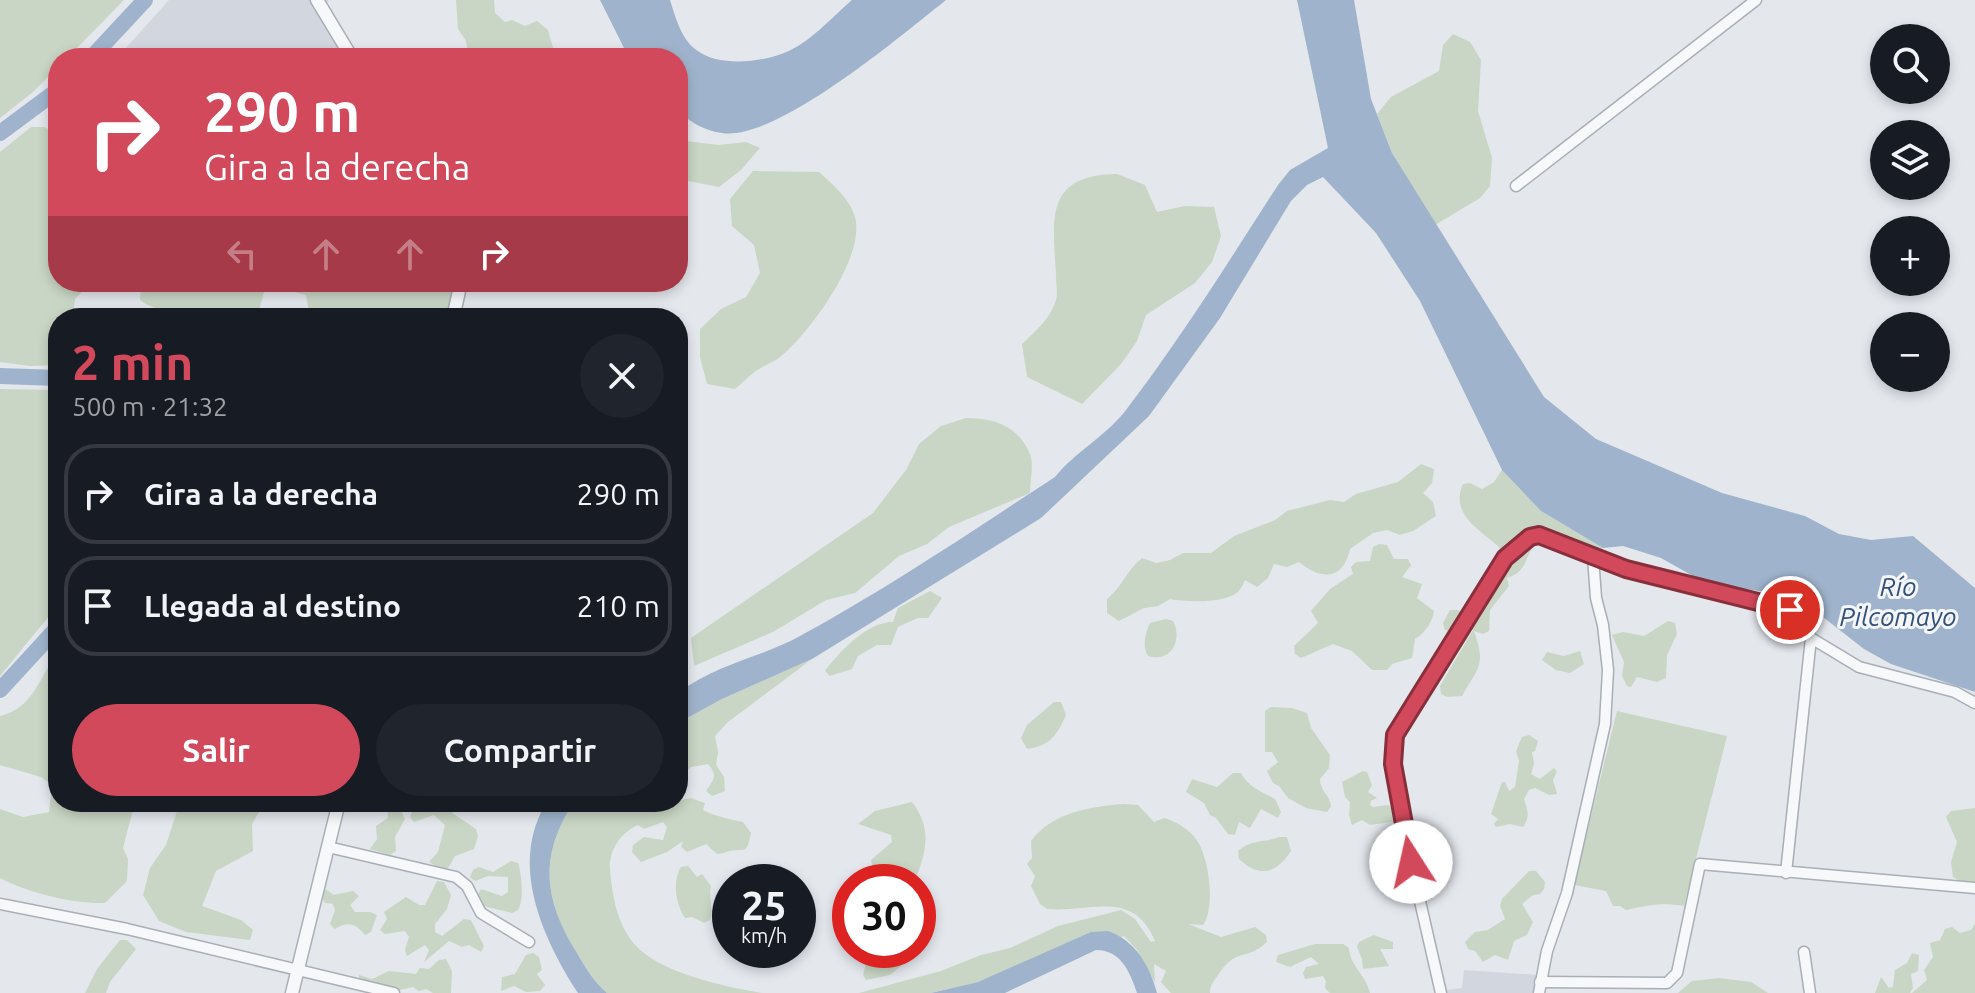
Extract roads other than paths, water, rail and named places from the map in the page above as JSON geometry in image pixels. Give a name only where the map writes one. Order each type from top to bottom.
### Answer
[{"type":"street","points":[[317,0],[346,48]]},
{"type":"street","points":[[1516,186],[1756,0]]},
{"type":"street","points":[[1441,993],[1393,764],[1395,735],[1505,558],[1530,537],[1539,535],[1639,572],[1790,610],[1801,616],[1811,638],[1786,873]]},
{"type":"street","points":[[1593,557],[1596,598],[1603,625],[1608,670],[1605,724],[1567,893],[1547,951],[1539,988],[1667,983],[1677,973],[1700,864],[1975,888]]},
{"type":"street","points":[[1811,638],[1859,667],[1955,692],[1975,703]]},
{"type":"street","points":[[292,993],[337,812]]},
{"type":"street","points":[[328,847],[456,877],[467,886],[481,913],[529,942]]},
{"type":"street","points":[[0,904],[127,929],[394,993]]},
{"type":"street","points":[[1804,952],[1810,993]]},
{"type":"water","points":[[600,0],[670,0],[682,33],[695,49],[715,59],[738,62],[763,59],[794,49],[852,0],[946,0],[838,83],[774,121],[745,131],[722,133],[688,119],[688,48],[624,48]]},
{"type":"water","name":"Río Pilcomayo","points":[[1297,0],[1354,0],[1371,99],[1392,153],[1544,397],[1596,439],[1722,493],[1805,516],[1839,534],[1871,540],[1913,536],[1975,588],[1975,692],[1891,664],[1864,649],[1805,603],[1767,592],[1723,586],[1693,576],[1661,558],[1623,546],[1603,548],[1541,511],[1502,470],[1420,301],[1376,233],[1323,177],[1307,185],[1291,201],[1220,318],[1149,416],[1041,518],[812,659],[688,718],[688,686],[693,683],[800,636],[833,618],[1055,477],[1126,410],[1290,170],[1328,148]]},
{"type":"water","points":[[542,812],[568,812],[550,860],[552,896],[566,934],[590,974],[607,993],[578,993],[553,949],[535,900],[530,875],[530,850]]},
{"type":"water","points":[[1108,931],[1134,947],[1150,973],[1157,993],[1137,993],[1128,970],[1118,958],[1096,950],[1005,993],[931,993],[978,982],[1091,932]]},
{"type":"waterway","points":[[100,48],[145,0]]},
{"type":"waterway","points":[[0,133],[48,97]]},
{"type":"waterway","points":[[0,376],[48,378]]},
{"type":"waterway","points":[[0,690],[48,638]]}]
